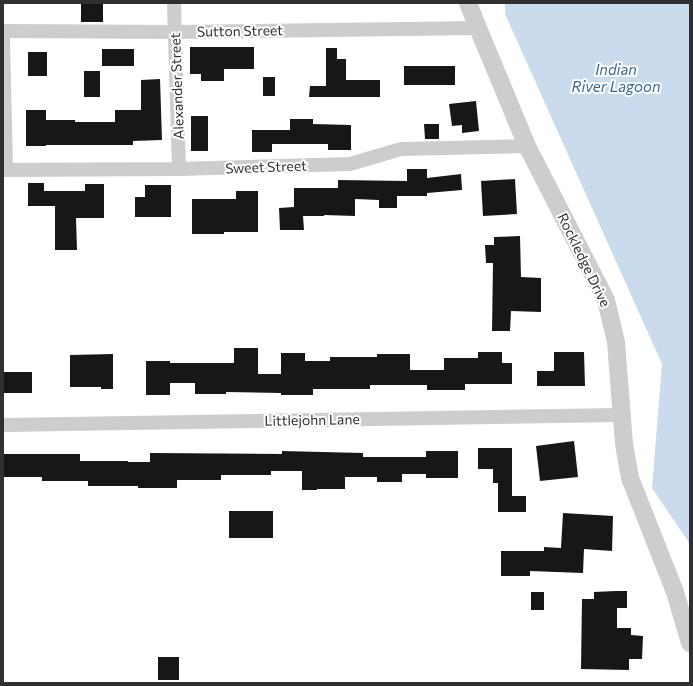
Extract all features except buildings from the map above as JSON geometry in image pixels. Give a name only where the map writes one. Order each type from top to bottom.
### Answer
[{"type":"street","name":"Alexander Street","points":[[174,3],[179,169]]},
{"type":"street","name":"Rockledge Drive","points":[[468,3],[527,146],[606,300],[616,342],[621,415],[630,478],[675,592],[690,643]]},
{"type":"street","name":"Sutton Street","points":[[3,31],[176,32],[478,28]]},
{"type":"street","points":[[3,39],[5,170]]},
{"type":"street","name":"Sweet Street","points":[[5,170],[179,169],[350,164],[401,149],[527,146]]},
{"type":"street","name":"Littlejohn Lane","points":[[3,425],[621,415]]},
{"type":"water","name":"Indian River Lagoon","points":[[505,3],[690,3],[690,548],[688,541],[652,488],[662,364],[505,14]]}]
